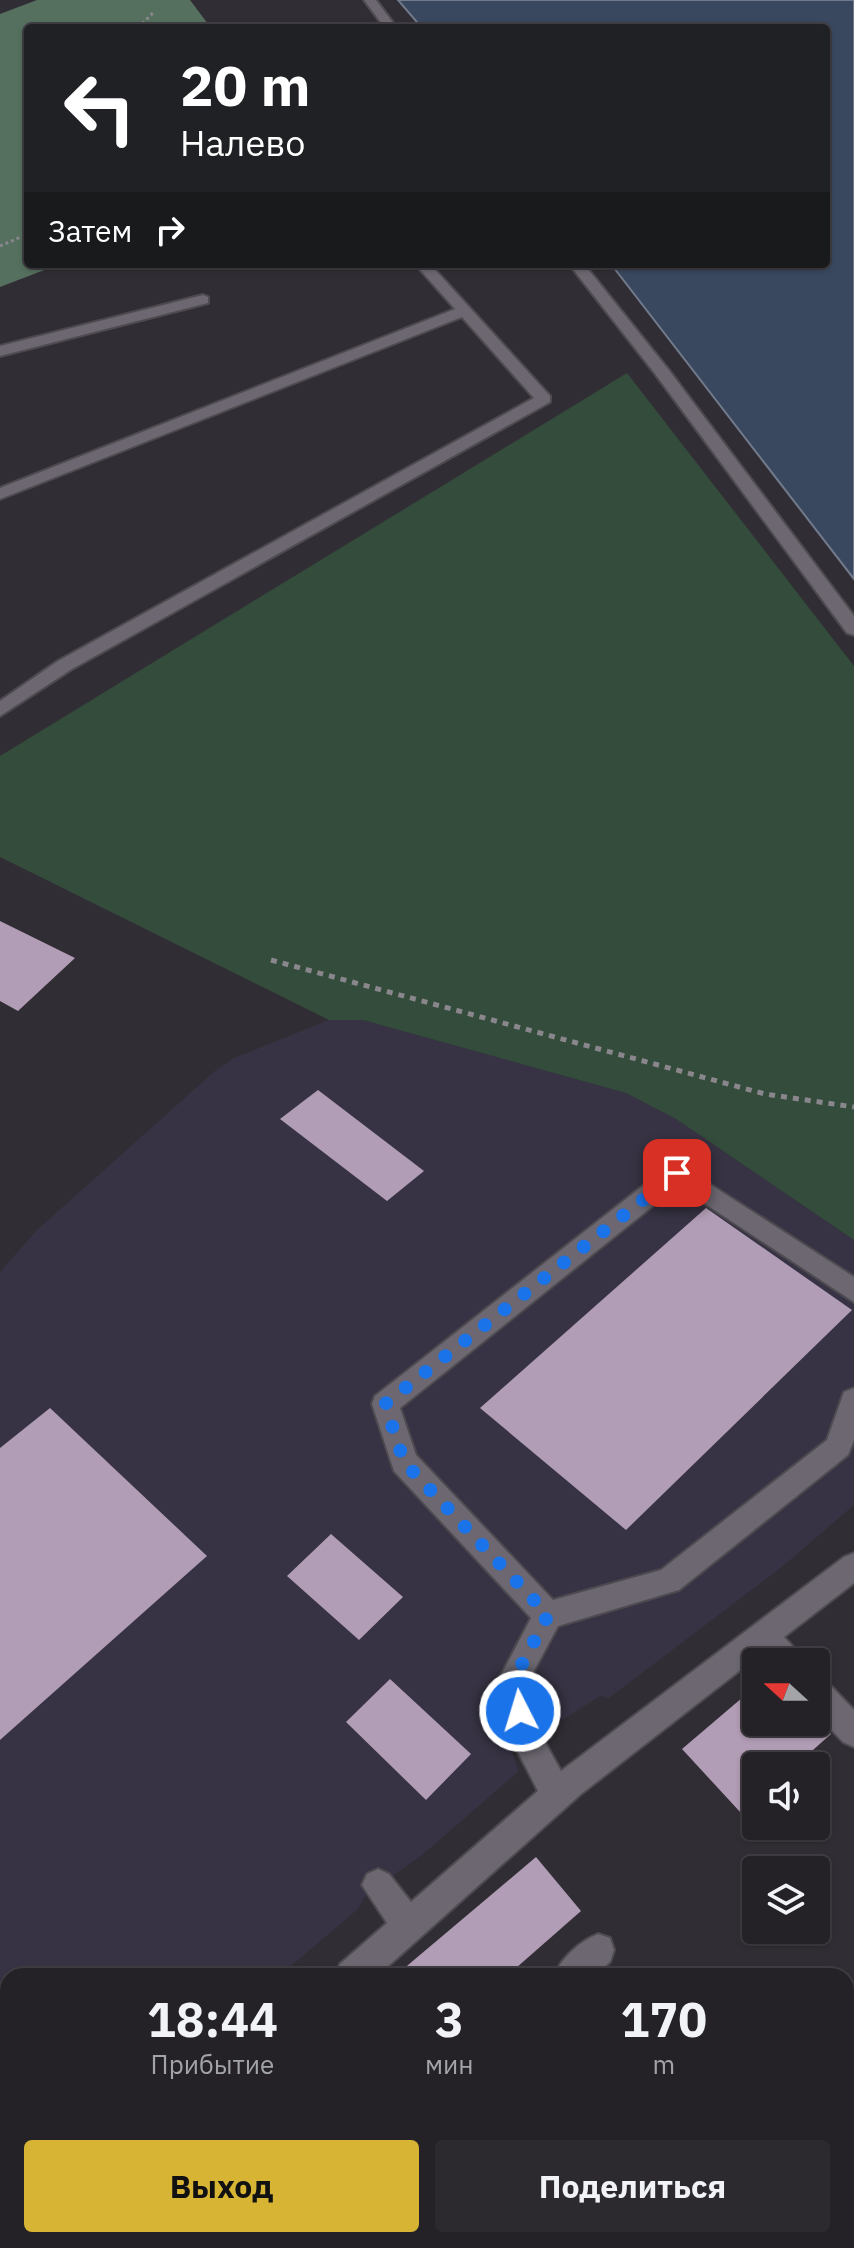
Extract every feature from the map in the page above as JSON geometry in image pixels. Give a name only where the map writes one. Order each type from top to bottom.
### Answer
[{"type":"street","points":[[370,0],[388,24]]},
{"type":"street","points":[[0,710],[65,665],[544,399],[426,268]]},
{"type":"street","points":[[579,268],[662,372],[854,629]]},
{"type":"street","points":[[0,351],[203,300]]},
{"type":"street","points":[[0,494],[464,311]]},
{"type":"street","points":[[548,1615],[404,1462],[385,1404],[677,1173],[854,1291]]},
{"type":"street","points":[[557,1794],[528,1742],[513,1681],[548,1615],[669,1581],[838,1447],[854,1400]]},
{"type":"street","points":[[361,1968],[557,1794],[854,1566]]},
{"type":"street","points":[[762,1634],[775,1648]]},
{"type":"street","points":[[830,1707],[854,1732]]},
{"type":"street","points":[[378,1885],[409,1926]]},
{"type":"street","points":[[579,1968],[598,1950]]},
{"type":"path","points":[[142,24],[155,11]]},
{"type":"path","points":[[0,246],[24,236]]},
{"type":"path","points":[[271,960],[765,1094],[854,1107]]},
{"type":"shaded area","points":[[329,1020],[363,1020],[626,1093],[676,1119],[854,1240],[854,1505],[783,1566],[609,1698],[600,1696],[512,1752],[519,1771],[421,1856],[366,1894],[358,1909],[288,1968],[0,1968],[0,1272],[37,1230],[216,1070],[234,1058]]},
{"type":"green space","points":[[37,0],[190,0],[208,24],[24,24],[24,268],[50,268],[0,287],[0,14]]},
{"type":"green space","points":[[627,373],[854,666],[854,1240],[676,1119],[626,1093],[363,1020],[329,1020],[0,857],[0,756]]},
{"type":"water","points":[[398,0],[854,0],[854,579],[614,268],[830,268],[830,24],[419,24]]},
{"type":"building","points":[[0,921],[75,958],[18,1011],[0,1001]]},
{"type":"building","points":[[318,1090],[424,1171],[387,1201],[280,1119]]},
{"type":"building","points":[[706,1208],[852,1310],[626,1530],[480,1408]]},
{"type":"building","points":[[50,1408],[207,1556],[0,1740],[0,1448]]},
{"type":"building","points":[[331,1534],[403,1597],[359,1640],[287,1576]]},
{"type":"building","points":[[390,1679],[471,1754],[426,1800],[346,1722]]},
{"type":"building","points":[[742,1698],[742,1736],[829,1736],[811,1752],[742,1752],[741,1813],[682,1749]]},
{"type":"building","points":[[536,1857],[581,1911],[516,1968],[404,1968]]},
{"type":"route","points":[[520,1711],[513,1681],[548,1615],[404,1462],[385,1404],[677,1173]]}]
